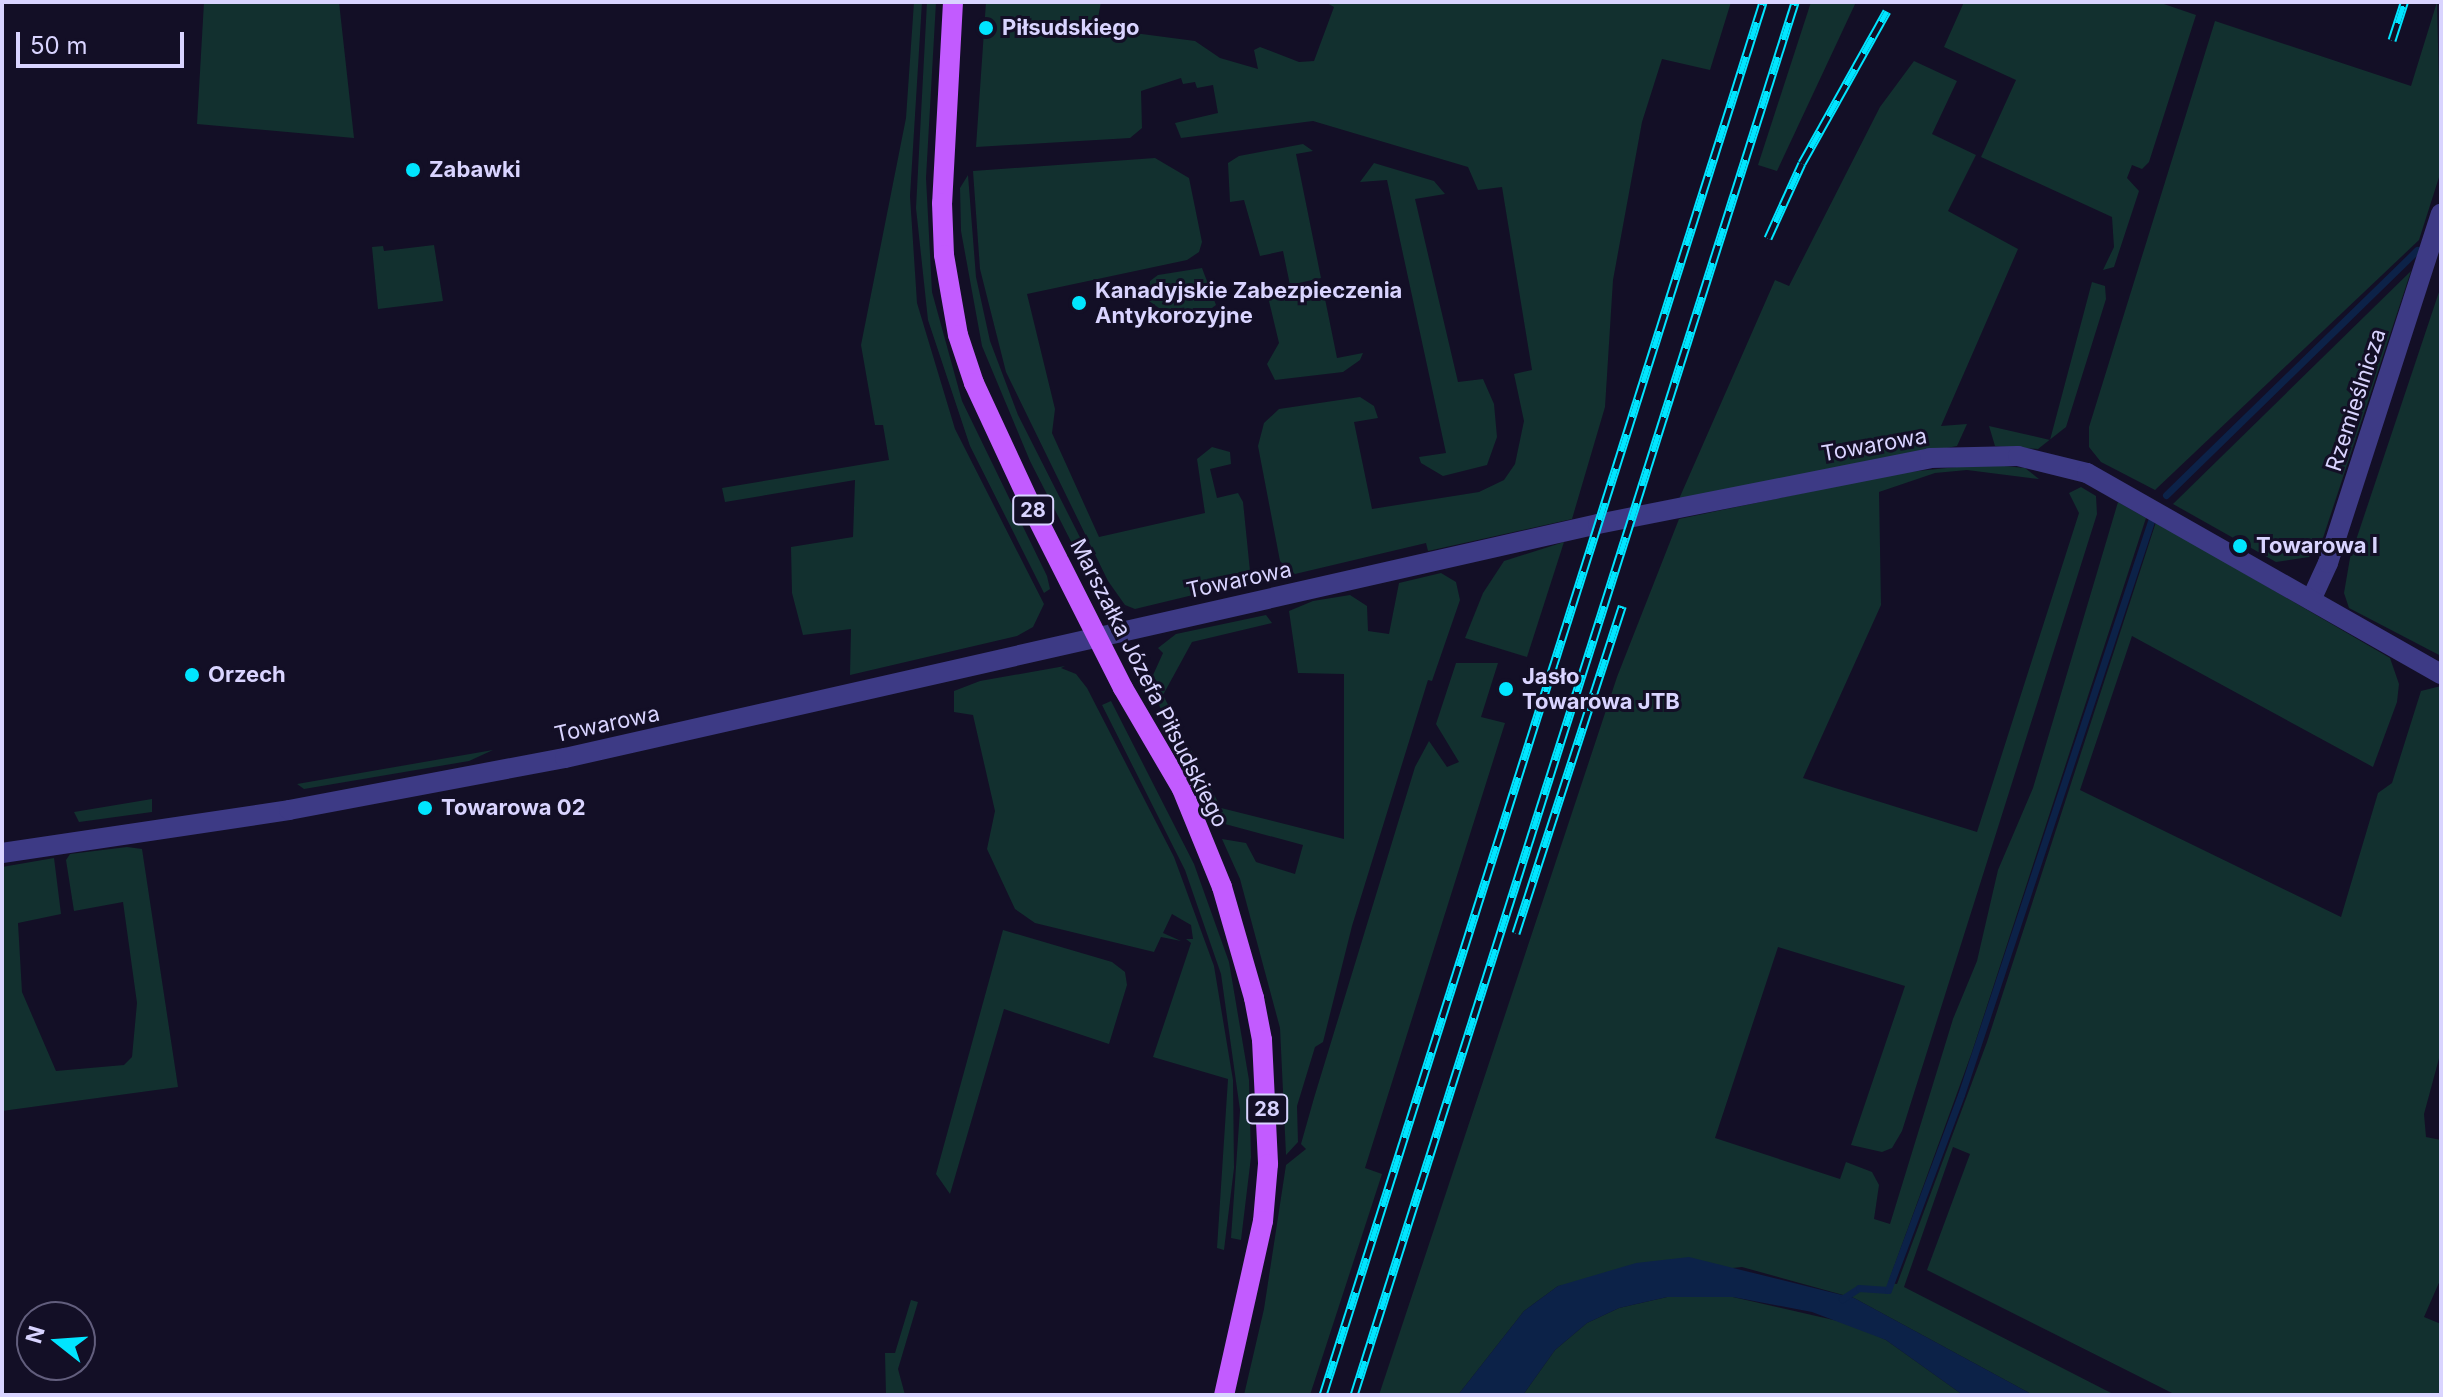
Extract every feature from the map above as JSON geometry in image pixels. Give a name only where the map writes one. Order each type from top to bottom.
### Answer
[{"type":"main road","name":"Marszałka Józefa Piłsudskiego","points":[[953,2],[942,203],[958,335],[994,429],[1097,636],[1200,828],[1242,945],[1262,1040],[1268,1164],[1263,1221],[1224,1395]]},
{"type":"street","name":"Rzemieślnicza","points":[[2311,600],[2328,563],[2441,214]]},
{"type":"street","name":"Towarowa","points":[[2,853],[289,810],[524,767],[1598,524],[1910,461],[1976,455],[2032,458],[2087,473],[2441,674]]},
{"type":"green space","points":[[204,2],[339,2],[354,138],[197,124]]},
{"type":"green space","points":[[914,2],[922,2],[910,196],[917,303],[955,429],[1044,604],[1033,627],[1017,636],[850,675],[851,629],[803,635],[792,593],[791,547],[853,537],[855,480],[725,502],[722,488],[889,460],[883,425],[875,425],[861,345],[906,118]]},
{"type":"green space","points":[[927,2],[936,2],[926,178],[932,292],[962,401],[1047,576],[1050,589],[1044,593],[970,446],[928,320],[916,208]]},
{"type":"green space","points":[[986,2],[1101,2],[1096,28],[1195,41],[1220,58],[1258,69],[1254,50],[1260,47],[1299,62],[1314,61],[1334,7],[1325,2],[1731,2],[1710,70],[1662,59],[1642,122],[1613,280],[1605,407],[1572,519],[1428,551],[1426,543],[1295,574],[1286,567],[1280,561],[1258,446],[1264,423],[1279,409],[1360,397],[1374,406],[1378,418],[1354,422],[1372,509],[1479,492],[1504,480],[1515,464],[1524,421],[1514,374],[1532,370],[1502,187],[1478,190],[1468,167],[1313,121],[1181,138],[1175,123],[1218,113],[1213,85],[1197,88],[1195,82],[1183,84],[1181,78],[1141,91],[1142,128],[1130,138],[976,147]]},
{"type":"green space","points":[[1811,2],[1856,2],[1777,171],[1758,165]]},
{"type":"green space","points":[[1964,2],[2158,2],[2196,15],[2149,162],[2142,169],[2132,165],[2127,178],[2139,191],[2114,267],[2103,270],[2114,247],[2112,217],[1981,157],[2016,80],[1944,47]]},
{"type":"green space","points":[[2437,2],[2441,171],[2419,240],[2155,490],[2101,462],[2089,447],[2089,427],[2215,21],[2411,86]]},
{"type":"green space","points":[[1914,61],[1957,81],[1932,134],[1976,155],[1948,211],[2018,249],[1941,426],[1967,424],[1957,446],[1679,499],[1775,280],[1789,286],[1880,107]]},
{"type":"green space","points":[[1303,144],[1313,151],[1296,154],[1321,278],[1290,285],[1283,251],[1260,256],[1244,200],[1230,202],[1228,163],[1239,156]]},
{"type":"green space","points":[[1155,158],[1189,178],[1202,242],[1199,252],[1187,260],[1027,294],[1055,409],[1052,433],[1099,537],[1205,513],[1197,459],[1212,447],[1230,452],[1231,464],[1210,469],[1217,498],[1238,493],[1243,502],[1251,581],[1135,609],[1125,605],[1108,581],[1006,372],[980,269],[973,171]]},
{"type":"green space","points":[[1374,163],[1434,181],[1445,194],[1415,199],[1458,382],[1483,379],[1494,404],[1497,437],[1487,465],[1443,476],[1421,463],[1419,457],[1446,453],[1387,180],[1360,182]]},
{"type":"green space","points":[[968,175],[976,277],[990,341],[1018,415],[1094,565],[1091,571],[1085,569],[1030,461],[982,346],[961,231],[960,188]]},
{"type":"green space","points":[[434,245],[443,301],[378,309],[372,247],[383,246],[384,251]]},
{"type":"green space","points":[[1202,268],[1216,305],[1208,311],[1159,308],[1149,301],[1150,281],[1158,275]]},
{"type":"green space","points":[[2411,271],[2322,541],[2309,557],[2276,562],[2173,504]]},
{"type":"green space","points":[[2092,282],[2105,286],[2106,299],[2066,427],[2050,439]]},
{"type":"green space","points":[[1322,284],[1337,358],[1363,353],[1360,360],[1343,372],[1275,380],[1267,364],[1279,343],[1268,297]]},
{"type":"green space","points":[[2441,286],[2441,656],[2349,608],[2344,593],[2350,558]]},
{"type":"green space","points":[[1989,426],[2050,440],[2038,449],[1995,446]]},
{"type":"green space","points":[[1985,464],[2025,468],[2039,479],[1967,470],[1935,473],[1879,492],[1881,605],[1803,778],[1977,832],[2079,513],[2069,493],[2081,487],[2096,496],[2097,514],[1902,1131],[1892,1148],[1882,1152],[1851,1145],[1905,986],[1778,947],[1715,1138],[1840,1179],[1846,1162],[1872,1172],[1879,1185],[1874,1219],[1890,1224],[1953,1019],[1977,961],[1998,870],[2033,788],[2118,502],[2146,518],[1972,1052],[1888,1283],[1897,1284],[1987,1042],[2156,522],[2390,658],[2399,684],[2397,702],[2373,767],[2132,636],[2080,790],[2341,917],[2378,793],[2392,783],[2421,691],[2441,686],[2441,1051],[2424,1114],[2426,1137],[2441,1140],[2441,1278],[2424,1317],[2441,1324],[2441,1395],[2176,1395],[1927,1270],[1970,1154],[1953,1147],[1904,1287],[2115,1395],[2033,1395],[1854,1298],[1742,1267],[1558,1286],[1524,1311],[1458,1395],[1379,1395],[1617,677],[1679,519],[1899,473]]},
{"type":"green space","points":[[1564,542],[1527,657],[1465,638],[1483,593],[1504,561]]},
{"type":"green space","points":[[1441,573],[1456,582],[1460,600],[1432,681],[1428,680],[1352,926],[1323,1042],[1315,1047],[1297,1106],[1298,1142],[1286,1155],[1280,1028],[1240,879],[1222,839],[1246,843],[1256,862],[1295,874],[1303,845],[1214,821],[1149,684],[1163,653],[1158,648],[1176,634],[1266,615],[1272,623],[1192,642],[1163,695],[1221,808],[1344,839],[1344,674],[1298,673],[1289,611],[1313,601],[1350,595],[1367,606],[1368,631],[1389,634],[1399,583]]},
{"type":"green space","points":[[1456,663],[1498,663],[1481,717],[1505,723],[1365,1168],[1382,1174],[1310,1395],[1244,1395],[1264,1309],[1286,1165],[1306,1149],[1301,1144],[1314,1098],[1415,767],[1429,741],[1447,767],[1459,762],[1436,724]]},
{"type":"green space","points":[[1065,666],[1061,668],[1076,674],[1087,688],[1174,857],[1214,966],[1233,1080],[1234,1168],[1224,1250],[1217,1248],[1228,1079],[1153,1057],[1191,943],[1186,939],[1193,939],[1191,925],[1172,914],[1163,933],[1181,941],[1161,937],[1154,952],[1035,923],[1015,909],[987,849],[995,811],[973,715],[954,712],[954,691],[980,681]]},
{"type":"green space","points":[[1111,701],[1194,864],[1229,962],[1249,1080],[1251,1157],[1241,1240],[1231,1238],[1240,1110],[1221,974],[1185,870],[1102,705]]},
{"type":"green space","points":[[493,750],[469,761],[304,789],[297,784]]},
{"type":"green space","points":[[152,799],[152,812],[79,822],[74,812]]},
{"type":"green space","points":[[127,847],[142,849],[178,1087],[2,1111],[2,867],[54,858],[61,914],[18,923],[22,992],[56,1071],[124,1065],[132,1057],[137,1003],[123,902],[74,911],[66,860],[70,854]]},
{"type":"green space","points":[[1003,930],[1112,962],[1125,972],[1127,985],[1109,1044],[1004,1009],[950,1194],[936,1174]]},
{"type":"green space","points":[[1667,1297],[1733,1297],[1851,1324],[1886,1340],[1963,1395],[1523,1395],[1555,1350],[1587,1323],[1619,1308]]},
{"type":"green space","points":[[911,1300],[918,1302],[898,1369],[905,1395],[886,1395],[885,1353],[895,1353]]},
{"type":"water","points":[[1689,1257],[1854,1298],[2033,1395],[1963,1395],[1886,1340],[1812,1312],[1733,1297],[1667,1297],[1619,1308],[1587,1323],[1555,1350],[1523,1395],[1458,1395],[1524,1311],[1558,1286],[1636,1263]]},
{"type":"waterway","points":[[2166,495],[2417,250]]},
{"type":"waterway","points":[[1842,1299],[1859,1288],[1888,1290],[1961,1095],[2151,521]]},
{"type":"railway","points":[[1323,1395],[1763,2]]},
{"type":"railway","points":[[1354,1395],[1795,2]]},
{"type":"railway","points":[[2392,40],[2404,2]]},
{"type":"railway","points":[[1768,238],[1802,163],[1887,11]]},
{"type":"railway","points":[[1516,933],[1622,606]]},
{"type":"place","name":"Piłsudskiego","points":[[986,28]]},
{"type":"place","name":"Zabawki","points":[[413,170]]},
{"type":"place","name":"Kanadyjskie Zabezpieczenia Antykorozyjne","points":[[1079,303]]},
{"type":"place","name":"Towarowa I","points":[[2240,546]]},
{"type":"place","name":"Orzech","points":[[192,675]]},
{"type":"place","name":"Jasło Towarowa JTB","points":[[1506,689]]},
{"type":"place","name":"Towarowa 02","points":[[425,808]]}]
